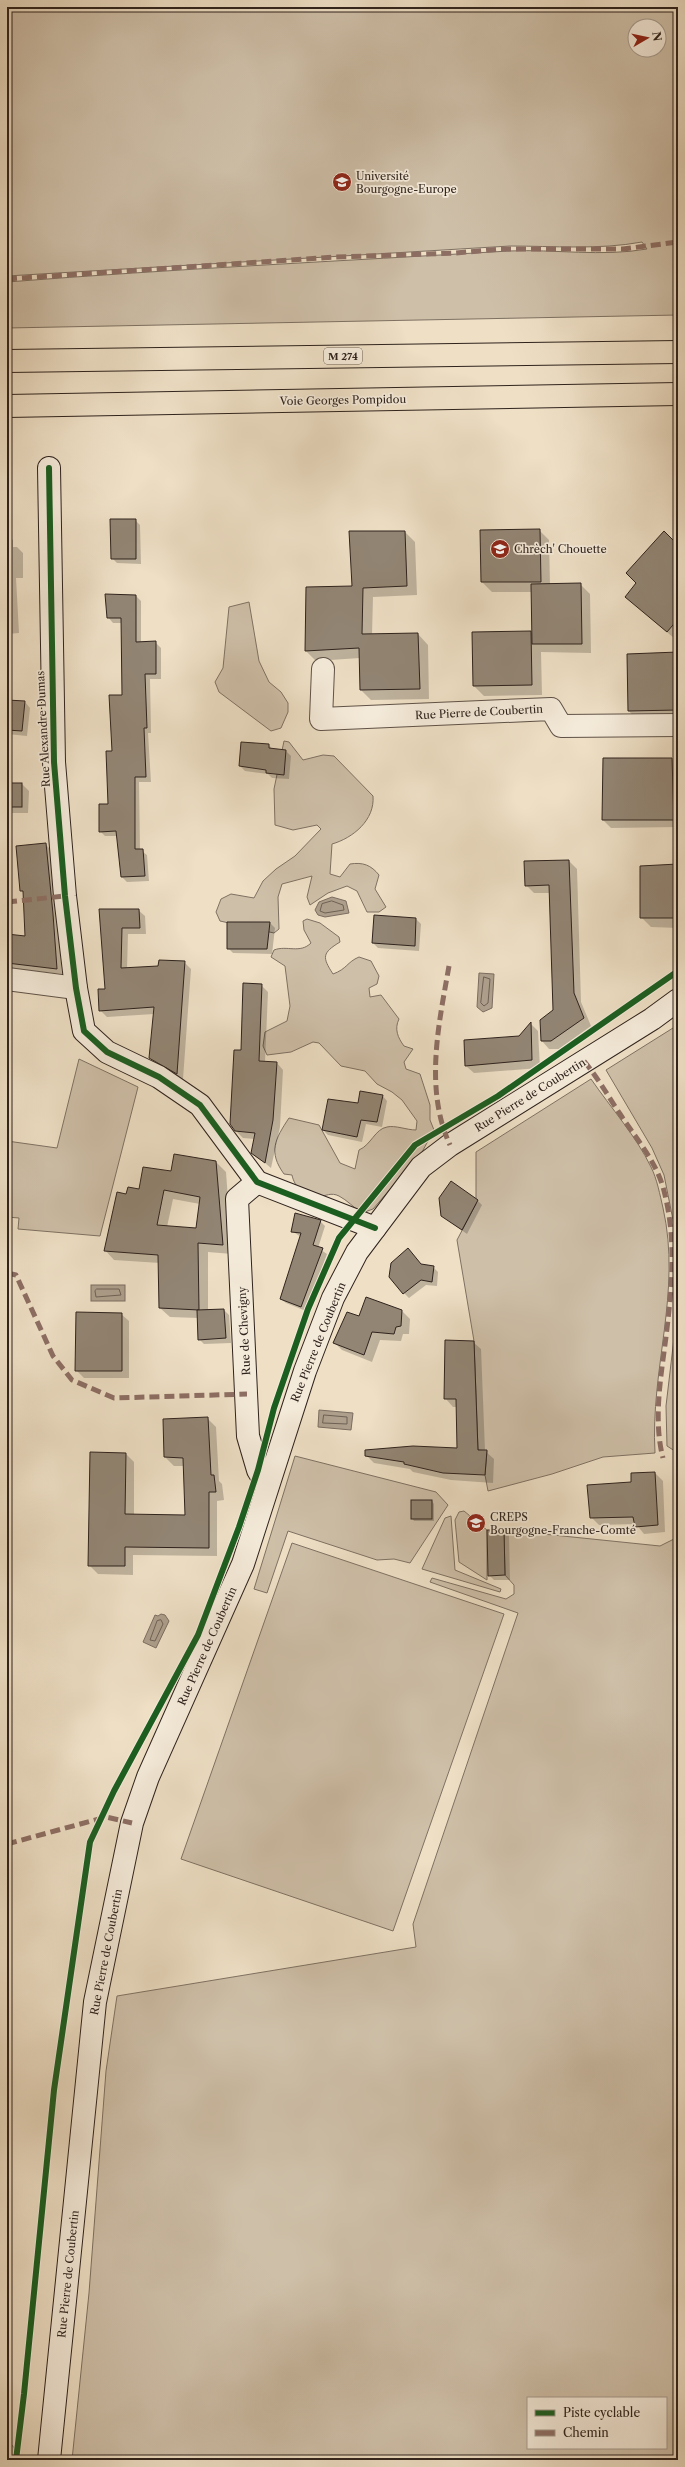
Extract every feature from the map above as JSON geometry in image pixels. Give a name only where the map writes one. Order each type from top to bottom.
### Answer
[{"type":"highway","name":"M 274","points":[[7,361],[678,352]]},
{"type":"highway","name":"Voie Georges Pompidou","points":[[7,406],[678,394]]},
{"type":"street","name":"Rue Alexandre Dumas","points":[[48,468],[54,762],[65,896],[76,988],[84,1031],[107,1052],[159,1078],[200,1105],[257,1182]]},
{"type":"street","name":"Rue Pierre de Coubertin","points":[[323,669],[321,719],[551,709],[561,726],[678,725]]},
{"type":"street","points":[[7,979],[76,988]]},
{"type":"street","name":"Rue Pierre de Coubertin","points":[[49,2460],[95,2002],[132,1823],[148,1777],[243,1564],[267,1485],[305,1371],[333,1298],[357,1252],[421,1167],[450,1145],[652,1019],[678,1000]]},
{"type":"street","points":[[257,1182],[375,1228]]},
{"type":"street","name":"Rue de Chevigny","points":[[257,1182],[237,1199],[248,1436],[258,1470],[267,1485]]},
{"type":"shaded area","name":"Université Bourgogne-Europe","points":[[7,7],[678,7],[678,315],[7,328],[7,282],[195,269],[509,251],[596,253],[647,249],[642,242],[593,247],[510,246],[7,276]]},
{"type":"shaded area","points":[[249,602],[259,661],[269,682],[281,692],[288,703],[288,712],[281,728],[271,731],[219,692],[215,682],[223,668],[229,607]]},
{"type":"shaded area","points":[[284,741],[289,742],[303,760],[323,755],[334,756],[373,796],[373,805],[370,813],[361,827],[355,833],[332,844],[330,874],[340,877],[350,864],[359,863],[373,869],[379,875],[375,889],[386,907],[379,912],[367,912],[357,891],[347,886],[328,893],[310,905],[307,897],[312,876],[282,884],[278,897],[279,929],[274,933],[220,921],[216,912],[221,899],[231,894],[254,898],[263,881],[276,869],[295,856],[321,829],[317,825],[293,830],[275,825],[274,789]]},
{"type":"shaded area","points":[[307,919],[320,923],[339,937],[340,942],[327,952],[326,956],[327,963],[333,974],[359,957],[371,961],[379,976],[377,984],[369,988],[370,997],[381,995],[399,1019],[397,1026],[398,1037],[404,1046],[413,1049],[404,1062],[406,1069],[420,1074],[430,1105],[430,1120],[434,1130],[422,1152],[373,1209],[362,1213],[336,1195],[331,1194],[313,1197],[305,1194],[295,1183],[292,1175],[284,1174],[276,1159],[275,1146],[277,1139],[289,1118],[319,1125],[340,1163],[355,1169],[359,1150],[367,1145],[383,1128],[394,1127],[416,1130],[417,1121],[402,1100],[392,1092],[377,1084],[365,1071],[341,1066],[319,1043],[313,1042],[291,1052],[267,1055],[263,1046],[265,1032],[287,1021],[290,1006],[285,966],[271,957],[274,950],[284,948],[298,949],[311,943],[304,930],[303,921]]},
{"type":"shaded area","points":[[673,1028],[678,1033],[678,1245],[664,1175],[652,1148],[606,1070]]},
{"type":"shaded area","points":[[79,1059],[138,1087],[100,1236],[18,1229],[19,1218],[7,1217],[7,1141],[57,1148]]},
{"type":"shaded area","points":[[591,1079],[631,1133],[645,1156],[655,1177],[663,1208],[668,1239],[669,1270],[668,1300],[657,1391],[655,1453],[603,1457],[552,1474],[488,1491],[485,1475],[487,1451],[478,1450],[474,1341],[457,1240],[476,1204],[476,1152]]},
{"type":"shaded area","points":[[678,1304],[678,1453],[667,1446],[666,1406]]},
{"type":"shaded area","points":[[295,1456],[436,1492],[448,1505],[410,1563],[394,1559],[377,1560],[288,1531],[267,1593],[254,1589]]},
{"type":"shaded area","points":[[464,1511],[487,1530],[487,1580],[459,1562],[455,1520],[459,1512]]},
{"type":"shaded area","points":[[451,1516],[455,1570],[501,1589],[500,1592],[422,1569],[445,1518]]},
{"type":"shaded area","points":[[504,1530],[660,1546],[678,1537],[678,2460],[72,2460],[89,2293],[106,2071],[117,1996],[416,1947],[413,1924],[518,1613],[430,1582],[432,1578],[506,1599],[514,1594],[514,1585],[505,1575]]},
{"type":"shaded area","points":[[292,1543],[504,1614],[393,1931],[181,1859]]},
{"type":"shaded area","points":[[7,2439],[24,2460],[7,2460]]},
{"type":"water","points":[[332,897],[346,901],[349,913],[325,917],[318,915],[315,910],[319,902]]},
{"type":"water","points":[[479,973],[494,974],[492,1008],[483,1012],[477,1007]]},
{"type":"water","points":[[91,1285],[125,1285],[125,1301],[91,1301]]},
{"type":"water","points":[[319,1410],[353,1413],[351,1430],[318,1427]]},
{"type":"water","points":[[161,1614],[165,1615],[169,1621],[156,1648],[143,1642],[155,1615],[158,1616]]},
{"type":"building","points":[[110,519],[136,519],[136,559],[111,559]]},
{"type":"building","points":[[540,529],[541,582],[481,582],[480,530]]},
{"type":"building","points":[[349,531],[405,531],[407,586],[363,588],[362,634],[418,633],[420,689],[360,690],[359,648],[305,651],[306,587],[352,586]]},
{"type":"building","points":[[664,531],[678,545],[678,619],[667,632],[625,597],[636,583],[626,573]]},
{"type":"building","points":[[581,583],[582,644],[532,644],[531,584]]},
{"type":"building","points":[[105,594],[136,595],[136,642],[156,641],[156,674],[145,674],[147,728],[144,728],[146,777],[135,777],[135,849],[143,849],[145,876],[121,877],[116,831],[99,832],[99,804],[108,804],[106,751],[112,751],[109,695],[122,695],[121,618],[107,618]]},
{"type":"building","points":[[531,631],[532,685],[473,686],[472,632]]},
{"type":"building","points":[[678,652],[678,710],[628,711],[627,654]]},
{"type":"building","points":[[7,700],[25,701],[22,731],[7,730]]},
{"type":"building","points":[[241,742],[269,744],[269,748],[286,750],[284,775],[266,773],[266,770],[239,766]]},
{"type":"building","points":[[603,758],[672,758],[674,820],[602,820]]},
{"type":"building","points":[[7,783],[22,783],[22,807],[7,807]]},
{"type":"building","points":[[46,843],[57,969],[7,963],[7,934],[25,936],[23,891],[20,891],[16,846]]},
{"type":"building","points":[[569,860],[574,993],[584,1018],[551,1041],[541,1041],[540,1020],[553,1010],[549,885],[525,886],[524,861]]},
{"type":"building","points":[[678,864],[678,918],[640,918],[640,866]]},
{"type":"building","points":[[99,909],[139,909],[140,928],[122,928],[121,968],[158,966],[159,960],[185,961],[177,1074],[149,1058],[154,1007],[99,1011],[98,989],[105,989]]},
{"type":"building","points":[[374,915],[416,918],[415,946],[372,943]]},
{"type":"building","points":[[227,922],[270,922],[267,949],[227,949]]},
{"type":"building","points":[[243,983],[262,984],[259,1061],[277,1062],[273,1120],[265,1163],[251,1153],[255,1133],[235,1131],[230,1124],[234,1050],[241,1050]]},
{"type":"building","points":[[531,1022],[532,1060],[465,1066],[464,1040],[519,1036]]},
{"type":"building","points":[[360,1091],[383,1095],[377,1122],[361,1120],[357,1137],[322,1130],[328,1099],[358,1103]]},
{"type":"building","points":[[174,1154],[216,1161],[223,1245],[198,1243],[199,1310],[159,1308],[158,1255],[104,1251],[117,1192],[126,1194],[128,1187],[139,1189],[143,1167],[171,1171]],"holes":[[[164,1190],[200,1197],[196,1228],[157,1225]]]},
{"type":"building","points":[[451,1181],[478,1200],[462,1230],[441,1216],[439,1198]]},
{"type":"building","points":[[295,1213],[321,1220],[313,1245],[323,1248],[301,1307],[280,1299],[301,1233],[291,1232]]},
{"type":"building","points":[[408,1248],[421,1264],[434,1266],[432,1282],[421,1280],[403,1294],[389,1277],[391,1263]]},
{"type":"building","points":[[366,1297],[402,1310],[401,1326],[396,1327],[394,1334],[372,1332],[364,1355],[333,1343],[347,1312],[359,1316]]},
{"type":"building","points":[[224,1309],[226,1338],[198,1340],[197,1310]]},
{"type":"building","points":[[76,1312],[122,1313],[122,1371],[75,1371]]},
{"type":"building","points":[[445,1340],[474,1341],[478,1450],[487,1450],[485,1475],[443,1473],[404,1464],[404,1462],[365,1456],[365,1450],[413,1446],[457,1448],[456,1399],[444,1399]]},
{"type":"building","points":[[208,1417],[211,1475],[214,1475],[216,1492],[209,1492],[209,1548],[125,1547],[125,1566],[88,1566],[90,1452],[126,1453],[125,1514],[185,1515],[183,1458],[164,1457],[163,1419]]},
{"type":"building","points":[[655,1472],[658,1525],[635,1527],[633,1517],[590,1518],[587,1485],[631,1482],[631,1473]]},
{"type":"building","points":[[411,1500],[432,1500],[432,1519],[411,1519]]},
{"type":"building","points":[[487,1530],[504,1530],[505,1575],[488,1576]]},
{"type":"marked path","points":[[7,279],[335,257],[456,253],[501,249],[623,249],[678,242]]},
{"type":"marked path","points":[[7,902],[65,896]]},
{"type":"marked path","points":[[449,966],[438,1033],[436,1079],[437,1101],[442,1124],[450,1145]]},
{"type":"marked path","points":[[584,1061],[650,1158],[663,1187],[667,1206],[672,1243],[672,1262],[670,1299],[660,1382],[658,1413],[660,1443],[663,1458]]},
{"type":"marked path","points":[[7,1273],[16,1275],[53,1356],[72,1380],[114,1398],[247,1394]]},
{"type":"marked path","points":[[7,1844],[106,1817],[132,1823]]},
{"type":"cycle path","points":[[49,468],[54,762],[65,896],[76,988],[84,1031],[107,1052],[159,1077],[200,1105],[257,1182],[375,1228]]},
{"type":"cycle path","points":[[16,2460],[24,2394],[54,2090],[90,1842],[114,1791],[198,1635],[239,1527],[258,1470],[274,1408],[308,1309],[339,1238],[415,1145],[498,1096],[678,971]]},
{"type":"place","name":"Université Bourgogne-Europe","points":[[342,182]]},
{"type":"place","name":"Chrèch' Chouette","points":[[500,549]]},
{"type":"place","name":"CREPS Bourgogne-Franche-Comté","points":[[476,1523]]}]
